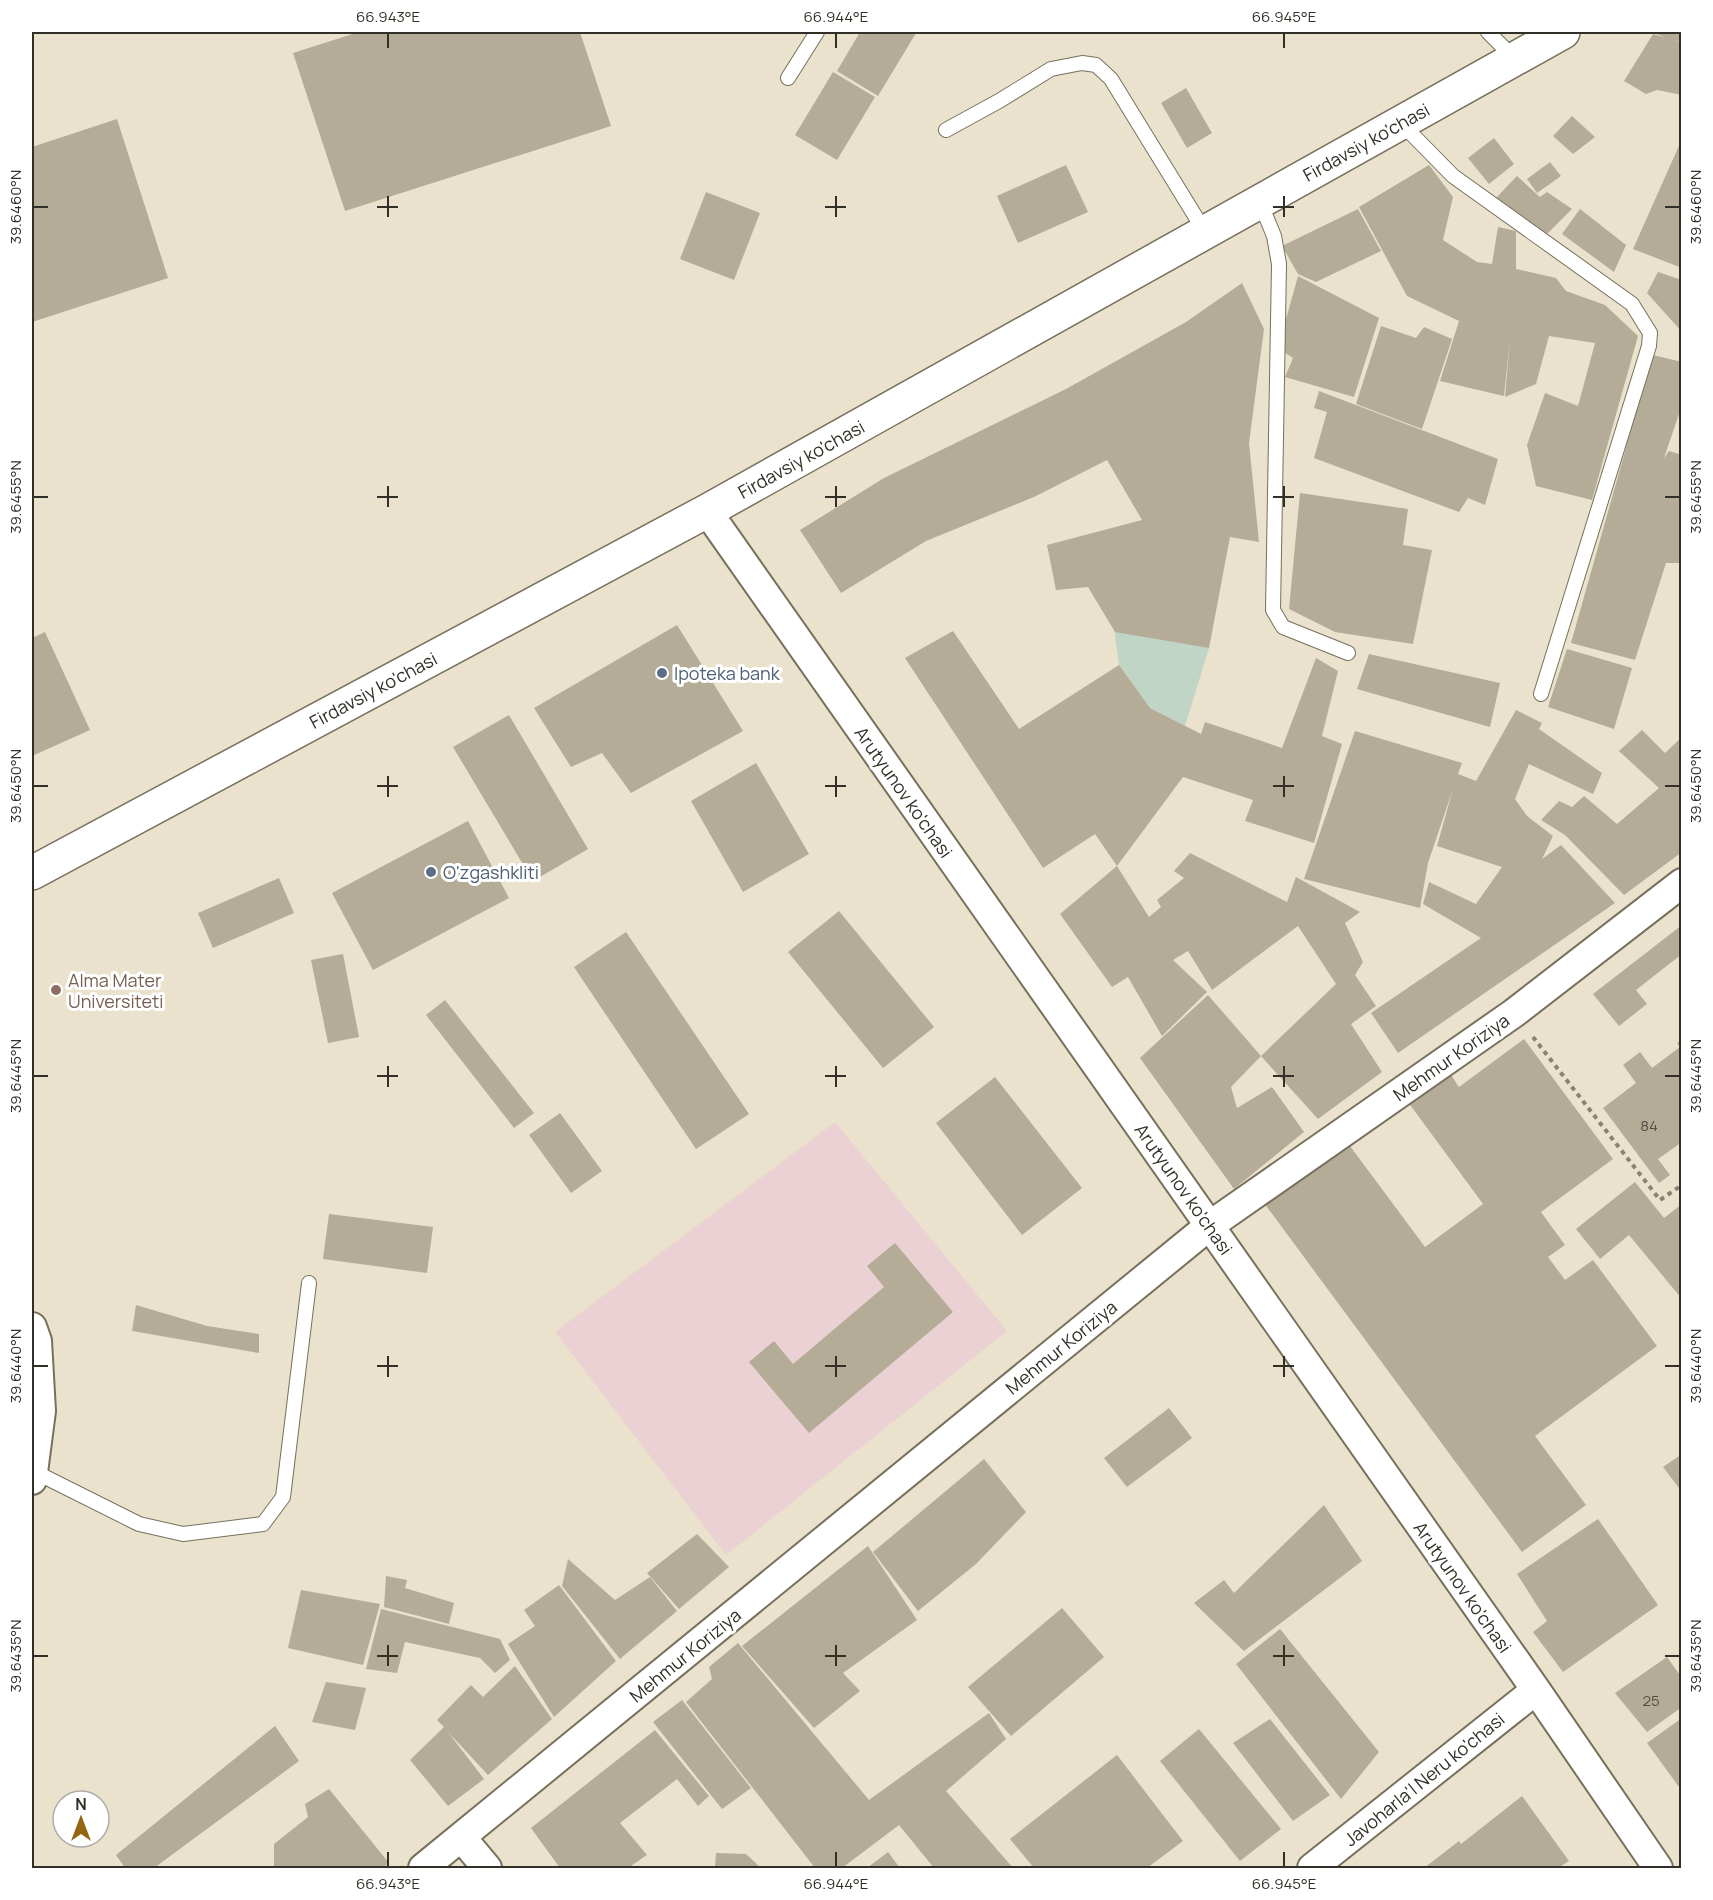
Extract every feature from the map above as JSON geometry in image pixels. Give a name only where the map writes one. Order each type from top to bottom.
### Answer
[{"type":"main road","name":"Firdavsiy ko'chasi","points":[[32,873],[707,511],[1563,32]]},
{"type":"street","name":"Arutyunov ko'chasi","points":[[707,511],[1536,1690],[1658,1869]]},
{"type":"street","name":"Mehmur Koriziya","points":[[423,1869],[1209,1226],[1514,1012],[1682,883]]},
{"type":"street","points":[[32,1327],[37,1341],[41,1411],[32,1475]]},
{"type":"street","name":"Javoharla'l Neru ko'chasi","points":[[1312,1869],[1536,1690]]},
{"type":"street","points":[[462,1838],[487,1869]]},
{"type":"lane","points":[[788,78],[817,32]]},
{"type":"lane","points":[[1488,32],[1515,59]]},
{"type":"lane","points":[[946,130],[1051,69],[1082,63],[1096,65],[1111,79],[1205,232]]},
{"type":"lane","points":[[1400,122],[1453,176],[1632,304],[1650,333],[1650,346],[1541,694]]},
{"type":"lane","points":[[1260,202],[1274,236],[1279,264],[1273,610],[1283,627],[1348,653]]},
{"type":"lane","points":[[32,1475],[139,1524],[183,1534],[263,1524],[283,1497],[309,1283]]},
{"type":"path","points":[[1514,1012],[1660,1200],[1682,1185]]},
{"type":"shaded area","points":[[835,1122],[1007,1331],[726,1555],[555,1332]]},
{"type":"green space","points":[[1114,628],[1209,648],[1185,726],[1150,708],[1119,665]]},
{"type":"building","points":[[359,32],[580,32],[611,126],[345,211],[293,53]]},
{"type":"building","points":[[860,32],[916,33],[878,96],[837,71]]},
{"type":"building","points":[[1682,32],[1682,42],[1674,40],[1682,43],[1682,95],[1657,90],[1646,94],[1624,81],[1653,34],[1666,38],[1654,33]]},
{"type":"building","points":[[833,72],[875,97],[837,160],[795,135]]},
{"type":"building","points":[[1186,88],[1212,133],[1187,148],[1161,103]]},
{"type":"building","points":[[1572,116],[1595,137],[1573,154],[1553,136]]},
{"type":"building","points":[[117,119],[168,278],[32,322],[32,147]]},
{"type":"building","points":[[1494,138],[1514,164],[1489,184],[1468,158]]},
{"type":"building","points":[[1682,139],[1682,268],[1633,249]]},
{"type":"building","points":[[1550,162],[1561,176],[1537,193],[1527,179]]},
{"type":"building","points":[[1066,165],[1088,212],[1018,243],[997,196]]},
{"type":"building","points":[[1429,165],[1453,197],[1443,240],[1477,262],[1492,264],[1498,227],[1516,231],[1516,269],[1556,278],[1566,291],[1605,305],[1638,336],[1592,500],[1536,486],[1527,445],[1545,393],[1578,406],[1595,343],[1549,336],[1536,384],[1505,397],[1510,339],[1504,396],[1440,381],[1459,321],[1407,296],[1359,207]]},
{"type":"building","points":[[1517,176],[1540,197],[1547,192],[1572,209],[1547,234],[1496,198]]},
{"type":"building","points":[[706,192],[760,213],[734,280],[680,259]]},
{"type":"building","points":[[1358,209],[1381,251],[1316,282],[1298,274],[1282,246]]},
{"type":"building","points":[[1580,209],[1626,245],[1614,272],[1562,234]]},
{"type":"building","points":[[1658,272],[1682,280],[1682,332],[1647,293]]},
{"type":"building","points":[[1298,276],[1379,318],[1354,397],[1285,377],[1293,358],[1278,348]]},
{"type":"building","points":[[1242,283],[1264,329],[1249,443],[1259,542],[1230,537],[1209,648],[1115,632],[1088,587],[1056,590],[1047,545],[1142,520],[1107,460],[1034,497],[926,541],[841,593],[800,530],[884,478],[1066,389],[1186,322]]},
{"type":"building","points":[[1381,326],[1416,338],[1424,327],[1452,339],[1422,429],[1356,404]]},
{"type":"building","points":[[1649,354],[1682,362],[1682,405],[1664,458],[1669,451],[1682,455],[1682,563],[1666,563],[1635,660],[1571,643],[1624,455]]},
{"type":"building","points":[[1319,391],[1498,459],[1485,505],[1468,498],[1459,512],[1314,458],[1327,412],[1314,408]]},
{"type":"building","points":[[1300,493],[1408,509],[1403,545],[1432,550],[1413,644],[1335,632],[1289,609]]},
{"type":"building","points":[[677,625],[743,731],[631,793],[602,753],[571,767],[534,708]]},
{"type":"building","points":[[953,631],[1019,729],[1119,665],[1150,708],[1201,734],[1205,722],[1282,748],[1316,658],[1338,671],[1322,736],[1342,744],[1314,843],[1245,821],[1253,800],[1183,777],[1117,866],[1095,834],[1043,868],[905,658]]},
{"type":"building","points":[[45,632],[90,730],[32,756],[32,638]]},
{"type":"building","points":[[1567,649],[1632,668],[1614,729],[1548,707]]},
{"type":"building","points":[[1369,654],[1500,683],[1490,727],[1357,689]]},
{"type":"building","points":[[1516,710],[1542,723],[1539,729],[1602,773],[1593,794],[1529,764],[1515,799],[1527,816],[1553,836],[1542,859],[1561,845],[1615,903],[1398,1053],[1371,1013],[1481,938],[1423,904],[1429,882],[1476,904],[1502,867],[1437,846],[1453,789],[1428,863],[1420,908],[1304,879],[1355,731],[1462,763],[1458,774],[1476,781]]},
{"type":"building","points":[[509,715],[588,849],[533,881],[453,747]]},
{"type":"building","points":[[1642,730],[1665,753],[1682,737],[1682,852],[1624,895],[1565,835],[1541,820],[1559,801],[1572,807],[1584,796],[1617,824],[1659,788],[1619,751]]},
{"type":"building","points":[[756,763],[809,854],[743,892],[691,801]]},
{"type":"building","points":[[468,821],[509,898],[373,970],[332,893]]},
{"type":"building","points":[[1190,853],[1287,902],[1296,877],[1360,912],[1345,923],[1363,962],[1355,975],[1376,1006],[1351,1024],[1382,1072],[1318,1119],[1261,1056],[1336,984],[1298,926],[1212,990],[1188,951],[1173,960],[1207,992],[1162,1036],[1128,977],[1112,987],[1060,914],[1117,866],[1149,917],[1161,907],[1157,900],[1184,878],[1174,871]]},
{"type":"building","points":[[279,878],[294,913],[213,948],[198,913]]},
{"type":"building","points":[[839,911],[934,1027],[883,1068],[788,952]]},
{"type":"building","points":[[1682,925],[1682,954],[1636,990],[1647,1004],[1619,1026],[1593,994]]},
{"type":"building","points":[[626,932],[749,1114],[696,1149],[574,967]]},
{"type":"building","points":[[343,954],[359,1037],[328,1043],[311,960]]},
{"type":"building","points":[[1208,995],[1261,1056],[1231,1087],[1237,1108],[1272,1087],[1304,1132],[1234,1189],[1140,1058]]},
{"type":"building","points":[[445,1000],[534,1113],[514,1128],[426,1015]]},
{"type":"building","points":[[1524,1039],[1613,1159],[1541,1212],[1565,1245],[1548,1257],[1565,1280],[1593,1260],[1657,1346],[1535,1436],[1586,1505],[1522,1552],[1264,1203],[1347,1142],[1425,1247],[1483,1204],[1408,1102],[1449,1072],[1459,1087]]},
{"type":"building","points":[[1682,1040],[1682,1142],[1658,1159],[1670,1175],[1659,1183],[1603,1108],[1636,1083],[1623,1065],[1640,1052],[1652,1068],[1680,1047],[1677,1043]]},
{"type":"building","points":[[995,1077],[1082,1188],[1022,1235],[936,1123]]},
{"type":"building","points":[[560,1113],[602,1171],[571,1193],[529,1135]]},
{"type":"building","points":[[1635,1182],[1664,1218],[1682,1204],[1682,1299],[1629,1235],[1600,1259],[1576,1229]]},
{"type":"building","points":[[329,1214],[433,1227],[427,1273],[323,1259]]},
{"type":"building","points":[[895,1243],[953,1312],[809,1433],[749,1362],[774,1341],[793,1364],[884,1287],[867,1266]]},
{"type":"building","points":[[136,1305],[207,1326],[259,1334],[259,1353],[132,1331]]},
{"type":"building","points":[[1169,1408],[1192,1438],[1127,1487],[1104,1458]]},
{"type":"building","points":[[1682,1454],[1682,1492],[1663,1467]]},
{"type":"building","points":[[984,1459],[1026,1512],[976,1564],[918,1611],[873,1552]]},
{"type":"building","points":[[1324,1505],[1362,1561],[1244,1651],[1194,1603],[1224,1580],[1234,1593]]},
{"type":"building","points":[[1598,1519],[1658,1605],[1563,1672],[1533,1632],[1547,1621],[1517,1574]]},
{"type":"building","points":[[697,1534],[729,1567],[679,1609],[647,1573]]},
{"type":"building","points":[[868,1546],[917,1620],[843,1673],[860,1691],[814,1728],[742,1646]]},
{"type":"building","points":[[568,1559],[615,1600],[650,1577],[677,1611],[620,1659],[562,1586]]},
{"type":"building","points":[[386,1576],[407,1580],[405,1588],[454,1603],[449,1624],[384,1607]]},
{"type":"building","points":[[559,1585],[616,1661],[554,1717],[508,1644],[535,1626],[524,1610]]},
{"type":"building","points":[[301,1590],[380,1604],[363,1665],[288,1648]]},
{"type":"building","points":[[1062,1608],[1104,1657],[1011,1736],[968,1687]]},
{"type":"building","points":[[381,1609],[500,1639],[510,1660],[495,1673],[480,1658],[405,1642],[397,1673],[366,1669]]},
{"type":"building","points":[[1280,1629],[1379,1752],[1341,1799],[1236,1664]]},
{"type":"building","points":[[738,1643],[869,1800],[989,1713],[1006,1739],[946,1791],[1013,1868],[934,1868],[899,1825],[842,1868],[815,1868],[686,1702],[712,1679],[709,1667]]},
{"type":"building","points":[[1667,1657],[1682,1678],[1682,1707],[1647,1732],[1615,1693]]},
{"type":"building","points":[[515,1666],[552,1719],[488,1775],[448,1732],[484,1779],[448,1806],[410,1760],[444,1727],[437,1720],[471,1685],[483,1697]]},
{"type":"building","points":[[326,1682],[366,1688],[355,1730],[312,1722]]},
{"type":"building","points":[[682,1700],[751,1788],[722,1809],[653,1722]]},
{"type":"building","points":[[1682,1718],[1682,1791],[1647,1743]]},
{"type":"building","points":[[1270,1719],[1330,1795],[1293,1821],[1233,1743]]},
{"type":"building","points":[[275,1726],[299,1761],[154,1868],[125,1868],[116,1855]]},
{"type":"building","points":[[1199,1729],[1281,1829],[1240,1861],[1160,1761]]},
{"type":"building","points":[[655,1730],[709,1796],[698,1806],[677,1779],[620,1823],[647,1855],[628,1868],[560,1868],[531,1828]]},
{"type":"building","points":[[1117,1755],[1183,1841],[1147,1868],[1034,1868],[1010,1839]]},
{"type":"building","points":[[329,1789],[389,1863],[382,1868],[274,1868],[274,1844],[308,1817],[305,1804]]},
{"type":"building","points":[[1522,1796],[1569,1861],[1558,1868],[1424,1868],[1459,1841],[1461,1844]]},
{"type":"building","points":[[888,1852],[900,1868],[867,1868]]},
{"type":"building","points":[[716,1853],[746,1854],[761,1868],[715,1868]]},
{"type":"place","name":"Ipoteka bank","points":[[662,673]]},
{"type":"place","name":"O'zgashkliti","points":[[431,872]]},
{"type":"place","name":"Alma Mater Universiteti","points":[[56,990]]}]
